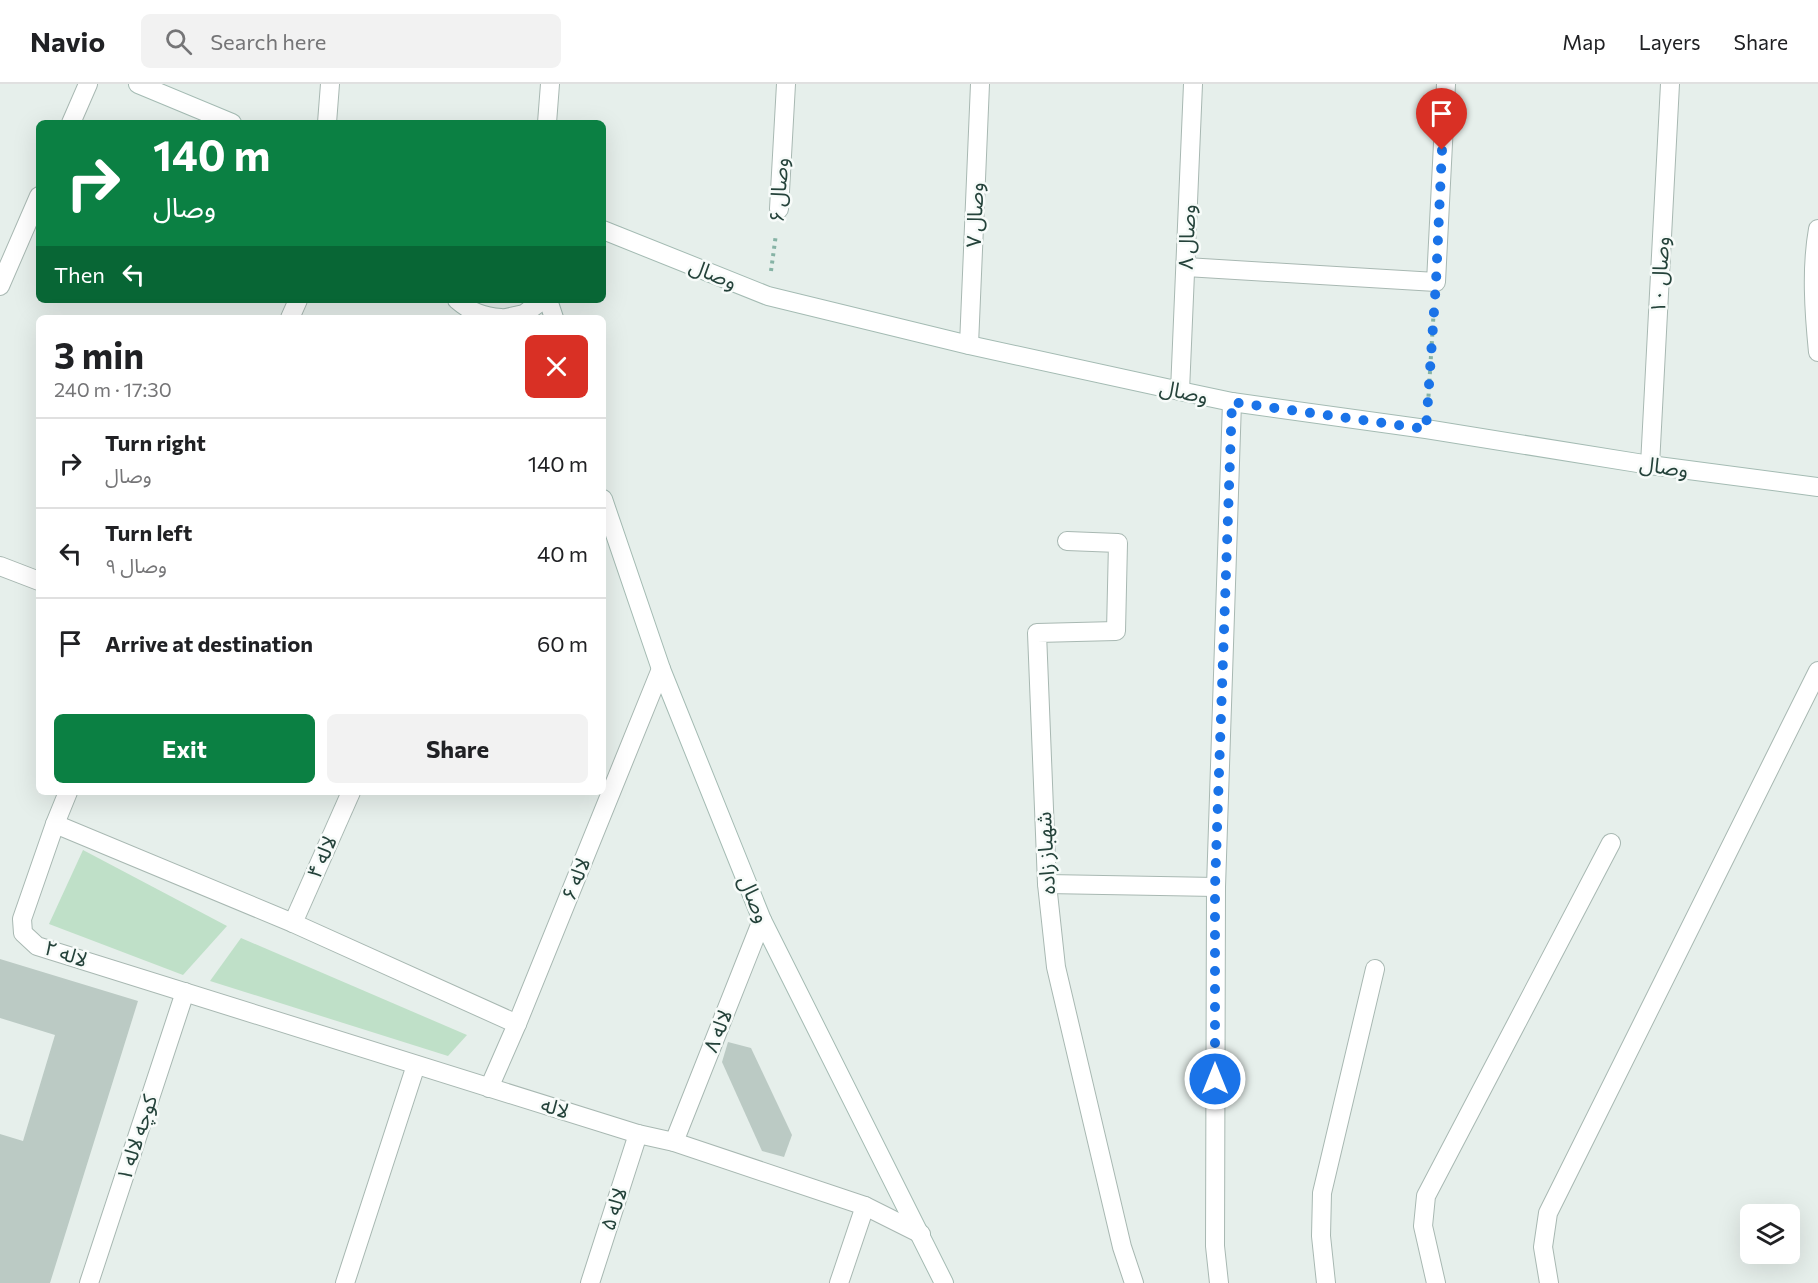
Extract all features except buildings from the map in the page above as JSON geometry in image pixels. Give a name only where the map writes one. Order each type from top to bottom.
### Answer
[{"type":"street","points":[[72,120],[88,84]]},
{"type":"street","points":[[138,84],[225,120]]},
{"type":"street","points":[[327,120],[330,84]]},
{"type":"street","points":[[547,120],[549,84]]},
{"type":"street","name":"وصال ۶","points":[[779,209],[786,84]]},
{"type":"street","name":"وصال ۷","points":[[969,345],[980,84]]},
{"type":"street","name":"وصال ۸","points":[[1180,391],[1193,84]]},
{"type":"street","points":[[1186,267],[1436,282],[1446,84]]},
{"type":"street","name":"وصال ۱۰","points":[[1650,465],[1671,84]]},
{"type":"street","points":[[0,286],[36,203]]},
{"type":"street","points":[[1818,229],[1815,272],[1815,321],[1818,352]]},
{"type":"street","name":"وصال","points":[[606,231],[768,296],[969,345],[1232,402],[1426,429],[1650,465],[1818,487]]},
{"type":"street","points":[[460,303],[467,309],[482,315]]},
{"type":"street","points":[[520,315],[539,303]]},
{"type":"street","points":[[1219,1283],[1215,1246],[1215,887],[1232,402]]},
{"type":"street","name":"وصال","points":[[606,508],[661,669],[762,920],[944,1283]]},
{"type":"street","name":"شهباز زاده","points":[[1067,542],[1118,543],[1116,631],[1037,633],[1047,885],[1056,967],[1122,1247],[1134,1283]]},
{"type":"street","points":[[0,566],[36,580]]},
{"type":"street","name":"لاله ۶","points":[[489,1088],[661,669]]},
{"type":"street","points":[[1549,1283],[1544,1247],[1548,1213],[1818,671]]},
{"type":"street","name":"لاله ۲","points":[[67,795],[22,919],[23,933],[37,946],[185,992]]},
{"type":"street","name":"لاله ۴","points":[[293,923],[350,795]]},
{"type":"street","points":[[55,824],[293,923],[517,1024]]},
{"type":"street","points":[[1436,1283],[1423,1226],[1426,1197],[1611,843]]},
{"type":"street","points":[[1047,885],[1215,887]]},
{"type":"street","name":"لاله ۸","points":[[674,1142],[762,920]]},
{"type":"street","points":[[1326,1283],[1321,1236],[1322,1193],[1375,969]]},
{"type":"street","name":"لاله","points":[[185,992],[638,1134],[674,1142],[865,1206],[921,1234]]},
{"type":"street","name":"کوچه لاله ۱","points":[[89,1283],[185,992]]},
{"type":"street","points":[[345,1283],[416,1065]]},
{"type":"street","name":"لاله ۵","points":[[590,1283],[638,1134]]},
{"type":"street","points":[[839,1283],[865,1206]]},
{"type":"path","name":"وصال ۶","points":[[768,296],[779,209]]},
{"type":"path","points":[[1426,429],[1436,282]]},
{"type":"green space","points":[[83,850],[227,926],[183,975],[49,924]]},
{"type":"green space","points":[[241,938],[467,1035],[448,1056],[210,981]]},
{"type":"route","points":[[1215,1079],[1215,887],[1232,402],[1426,429],[1442,150]]}]
